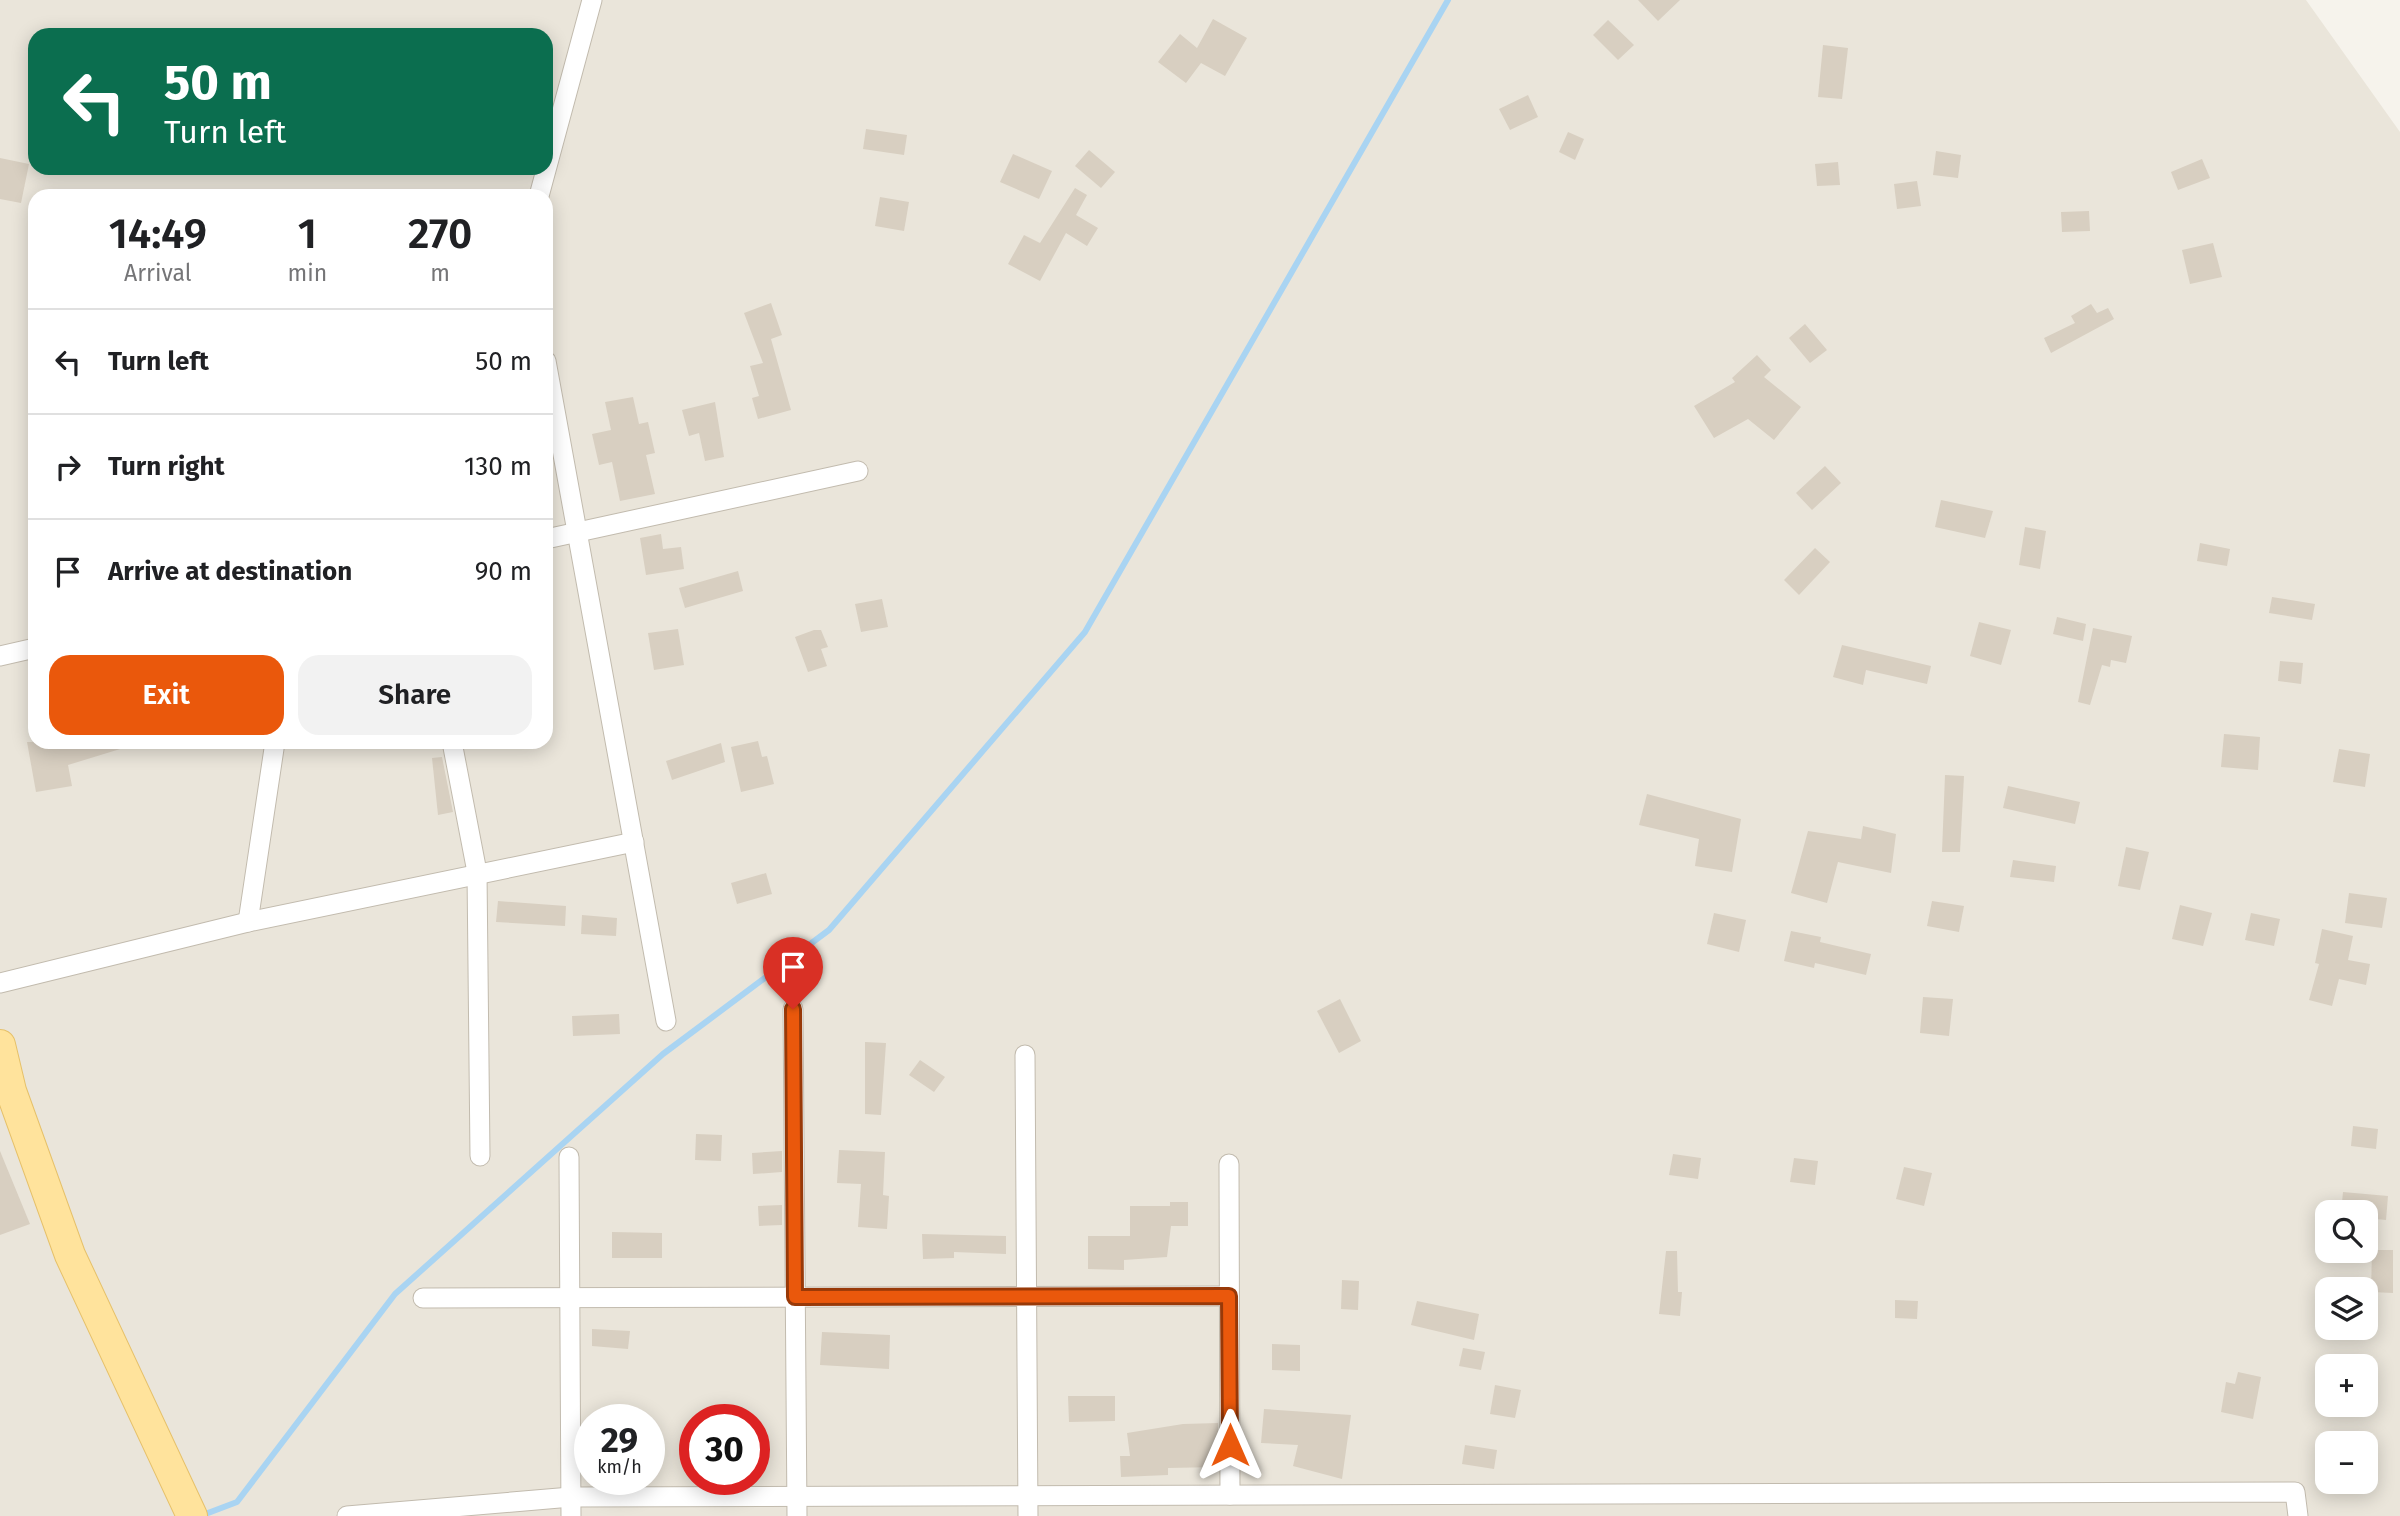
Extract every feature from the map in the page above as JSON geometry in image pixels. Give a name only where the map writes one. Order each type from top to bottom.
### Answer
[{"type":"main road","points":[[0,1045],[11,1091],[69,1255],[186,1504]]},
{"type":"street","points":[[553,144],[592,0]]},
{"type":"street","points":[[553,398],[666,1021]]},
{"type":"street","points":[[553,537],[858,471]]},
{"type":"street","points":[[0,656],[28,650]]},
{"type":"street","points":[[248,922],[274,749]]},
{"type":"street","points":[[453,749],[477,872],[480,1156]]},
{"type":"street","points":[[0,983],[248,922],[477,872],[634,842]]},
{"type":"street","points":[[793,1009],[797,1516]]},
{"type":"street","points":[[1025,1055],[1028,1516]]},
{"type":"street","points":[[569,1157],[571,1506]]},
{"type":"street","points":[[1229,1164],[1230,1495]]},
{"type":"street","points":[[424,1297],[1229,1296]]},
{"type":"street","points":[[347,1516],[797,1496],[2295,1492],[2298,1516]]},
{"type":"shaded area","points":[[0,0],[2306,0],[2400,132],[2400,1516],[0,1516]]},
{"type":"building","points":[[1638,0],[1680,0],[1658,21]]},
{"type":"building","points":[[1213,19],[1247,38],[1225,76],[1201,63],[1186,83],[1158,62],[1180,34],[1197,48]]},
{"type":"building","points":[[1608,20],[1634,45],[1618,60],[1593,35]]},
{"type":"building","points":[[1823,45],[1848,48],[1842,99],[1818,97]]},
{"type":"building","points":[[1528,95],[1538,117],[1510,130],[1499,109]]},
{"type":"building","points":[[866,129],[907,135],[904,155],[863,149]]},
{"type":"building","points":[[1568,132],[1584,139],[1575,160],[1559,152]]},
{"type":"building","points":[[1089,150],[1115,172],[1101,188],[1075,166]]},
{"type":"building","points":[[1936,151],[1961,155],[1958,178],[1933,175]]},
{"type":"building","points":[[1013,154],[1052,171],[1039,199],[1000,182]]},
{"type":"building","points":[[0,158],[28,164],[21,203],[0,199]]},
{"type":"building","points":[[2202,159],[2210,178],[2178,190],[2171,172]]},
{"type":"building","points":[[1838,162],[1840,185],[1817,186],[1815,164]]},
{"type":"building","points":[[1917,181],[1921,206],[1897,209],[1894,184]]},
{"type":"building","points":[[1075,188],[1087,195],[1076,215],[1098,228],[1087,246],[1066,233],[1040,281],[1008,264],[1024,235],[1040,243]]},
{"type":"building","points":[[880,197],[909,202],[904,231],[875,226]]},
{"type":"building","points":[[2089,211],[2090,231],[2062,232],[2061,212]]},
{"type":"building","points":[[2213,243],[2222,277],[2190,284],[2182,250]]},
{"type":"building","points":[[771,303],[782,335],[771,339],[791,410],[758,419],[752,398],[759,396],[750,366],[763,363],[744,313]]},
{"type":"building","points":[[2091,304],[2097,313],[2108,308],[2114,319],[2051,353],[2044,338],[2075,323],[2071,316]]},
{"type":"building","points":[[1805,324],[1827,350],[1810,363],[1789,338]]},
{"type":"building","points":[[1757,355],[1771,370],[1764,377],[1801,407],[1774,440],[1748,419],[1714,438],[1694,406],[1735,382],[1732,378]]},
{"type":"building","points":[[633,397],[639,424],[648,422],[655,453],[646,455],[655,494],[620,501],[612,462],[599,465],[592,434],[611,430],[605,402]]},
{"type":"building","points":[[715,402],[724,457],[705,461],[699,433],[689,436],[682,410]]},
{"type":"building","points":[[1825,466],[1841,483],[1812,510],[1796,493]]},
{"type":"building","points":[[1941,500],[1993,511],[1985,538],[1935,527]]},
{"type":"building","points":[[2025,527],[2046,531],[2040,569],[2019,565]]},
{"type":"building","points":[[661,534],[663,549],[681,547],[684,569],[646,575],[640,538]]},
{"type":"building","points":[[2200,543],[2230,549],[2227,566],[2197,561]]},
{"type":"building","points":[[1815,548],[1830,562],[1799,595],[1784,580]]},
{"type":"building","points":[[738,571],[743,591],[685,608],[679,588]]},
{"type":"building","points":[[2272,597],[2315,604],[2312,620],[2269,613]]},
{"type":"building","points":[[882,599],[888,627],[861,632],[855,604]]},
{"type":"building","points":[[2057,617],[2086,624],[2083,641],[2053,634]]},
{"type":"building","points":[[1979,622],[2011,630],[2001,665],[1970,656]]},
{"type":"building","points":[[2093,628],[2132,636],[2126,663],[2111,660],[2110,667],[2102,665],[2090,705],[2078,702]]},
{"type":"building","points":[[678,629],[684,665],[654,670],[648,633]]},
{"type":"building","points":[[821,630],[828,647],[821,649],[827,666],[808,672],[795,637]]},
{"type":"building","points":[[1842,645],[1931,666],[1927,684],[1866,670],[1863,685],[1833,677]]},
{"type":"building","points":[[2280,661],[2303,663],[2301,684],[2278,681]]},
{"type":"building","points":[[2224,734],[2260,737],[2258,770],[2221,767]]},
{"type":"building","points":[[758,741],[762,757],[767,756],[774,784],[741,792],[731,747]]},
{"type":"building","points":[[721,743],[725,762],[672,780],[666,761]]},
{"type":"building","points":[[28,749],[120,749],[68,765],[72,786],[36,792]]},
{"type":"building","points":[[2339,749],[2370,754],[2365,787],[2333,782]]},
{"type":"building","points":[[442,757],[453,812],[438,815],[432,758]]},
{"type":"building","points":[[1945,775],[1964,776],[1960,852],[1942,852]]},
{"type":"building","points":[[2008,786],[2080,802],[2075,824],[2003,808]]},
{"type":"building","points":[[1647,794],[1741,819],[1732,872],[1695,866],[1699,839],[1639,825]]},
{"type":"building","points":[[1863,826],[1896,834],[1891,873],[1838,862],[1827,903],[1791,893],[1808,831],[1861,839]]},
{"type":"building","points":[[2126,847],[2149,852],[2140,890],[2118,886]]},
{"type":"building","points":[[2013,860],[2056,866],[2054,882],[2010,877]]},
{"type":"building","points":[[766,873],[772,894],[737,904],[731,883]]},
{"type":"building","points":[[2349,893],[2387,898],[2382,928],[2345,923]]},
{"type":"building","points":[[498,901],[566,906],[565,926],[496,922]]},
{"type":"building","points":[[1932,901],[1964,906],[1959,932],[1927,926]]},
{"type":"building","points":[[2180,905],[2212,913],[2203,946],[2172,939]]},
{"type":"building","points":[[1714,913],[1746,920],[1739,952],[1707,944]]},
{"type":"building","points":[[2251,913],[2280,919],[2274,946],[2245,940]]},
{"type":"building","points":[[582,915],[617,918],[616,936],[581,934]]},
{"type":"building","points":[[2322,929],[2353,936],[2348,960],[2370,964],[2366,985],[2339,979],[2332,1006],[2309,1000],[2319,964],[2315,963]]},
{"type":"building","points":[[1791,931],[1821,937],[1820,942],[1871,954],[1866,975],[1815,963],[1814,968],[1784,961]]},
{"type":"building","points":[[1923,997],[1953,999],[1949,1036],[1920,1033]]},
{"type":"building","points":[[1340,999],[1361,1041],[1339,1053],[1317,1011]]},
{"type":"building","points":[[619,1014],[620,1034],[573,1036],[572,1016]]},
{"type":"building","points":[[865,1042],[886,1043],[881,1115],[865,1114]]},
{"type":"building","points":[[920,1060],[945,1077],[934,1092],[909,1075]]},
{"type":"building","points":[[2353,1126],[2378,1129],[2376,1149],[2351,1146]]},
{"type":"building","points":[[696,1134],[722,1135],[721,1161],[695,1160]]},
{"type":"building","points":[[839,1150],[885,1152],[883,1195],[889,1196],[887,1229],[858,1227],[861,1184],[837,1183]]},
{"type":"building","points":[[0,1151],[30,1224],[0,1235]]},
{"type":"building","points":[[782,1151],[782,1172],[753,1174],[752,1153]]},
{"type":"building","points":[[1673,1154],[1701,1158],[1698,1179],[1669,1175]]},
{"type":"building","points":[[1794,1158],[1818,1161],[1815,1185],[1790,1182]]},
{"type":"building","points":[[1904,1167],[1932,1173],[1924,1206],[1896,1199]]},
{"type":"building","points":[[2343,1192],[2388,1196],[2386,1220],[2378,1219],[2378,1200],[2342,1200]]},
{"type":"building","points":[[1170,1202],[1188,1202],[1188,1226],[1171,1226],[1167,1257],[1124,1260],[1124,1270],[1088,1269],[1088,1236],[1130,1236],[1130,1206],[1170,1206]]},
{"type":"building","points":[[782,1205],[782,1225],[759,1226],[758,1206]]},
{"type":"building","points":[[612,1232],[662,1233],[662,1258],[612,1258]]},
{"type":"building","points":[[922,1234],[1006,1236],[1006,1254],[954,1252],[954,1258],[923,1259]]},
{"type":"building","points":[[2378,1250],[2393,1250],[2393,1293],[2378,1292],[2378,1277],[2371,1277],[2372,1263],[2378,1263]]},
{"type":"building","points":[[1666,1251],[1677,1251],[1678,1292],[1682,1292],[1680,1316],[1659,1314]]},
{"type":"building","points":[[1342,1280],[1359,1281],[1358,1310],[1341,1309]]},
{"type":"building","points":[[1895,1300],[1918,1301],[1917,1319],[1895,1318]]},
{"type":"building","points":[[1417,1301],[1479,1314],[1474,1340],[1411,1325]]},
{"type":"building","points":[[592,1329],[630,1331],[628,1349],[592,1346]]},
{"type":"building","points":[[822,1332],[890,1335],[889,1369],[820,1365]]},
{"type":"building","points":[[1272,1344],[1300,1345],[1300,1371],[1272,1370]]},
{"type":"building","points":[[1463,1348],[1485,1352],[1481,1370],[1459,1366]]},
{"type":"building","points":[[2238,1372],[2261,1377],[2253,1419],[2221,1412],[2226,1382],[2235,1384]]},
{"type":"building","points":[[1495,1385],[1521,1390],[1515,1418],[1490,1414]]},
{"type":"building","points":[[1068,1396],[1115,1396],[1115,1421],[1069,1422]]},
{"type":"building","points":[[1264,1409],[1351,1415],[1342,1479],[1293,1466],[1298,1445],[1261,1443]]},
{"type":"building","points":[[1218,1423],[1218,1467],[1168,1468],[1168,1475],[1121,1477],[1120,1456],[1130,1456],[1127,1433],[1183,1424]]},
{"type":"building","points":[[1465,1445],[1497,1450],[1494,1469],[1462,1464]]},
{"type":"waterway","points":[[200,1516],[237,1502],[395,1294],[663,1054],[829,930],[1085,632],[1448,0]]},
{"type":"route","points":[[793,1009],[795,1297],[1229,1296],[1230,1445]]}]
